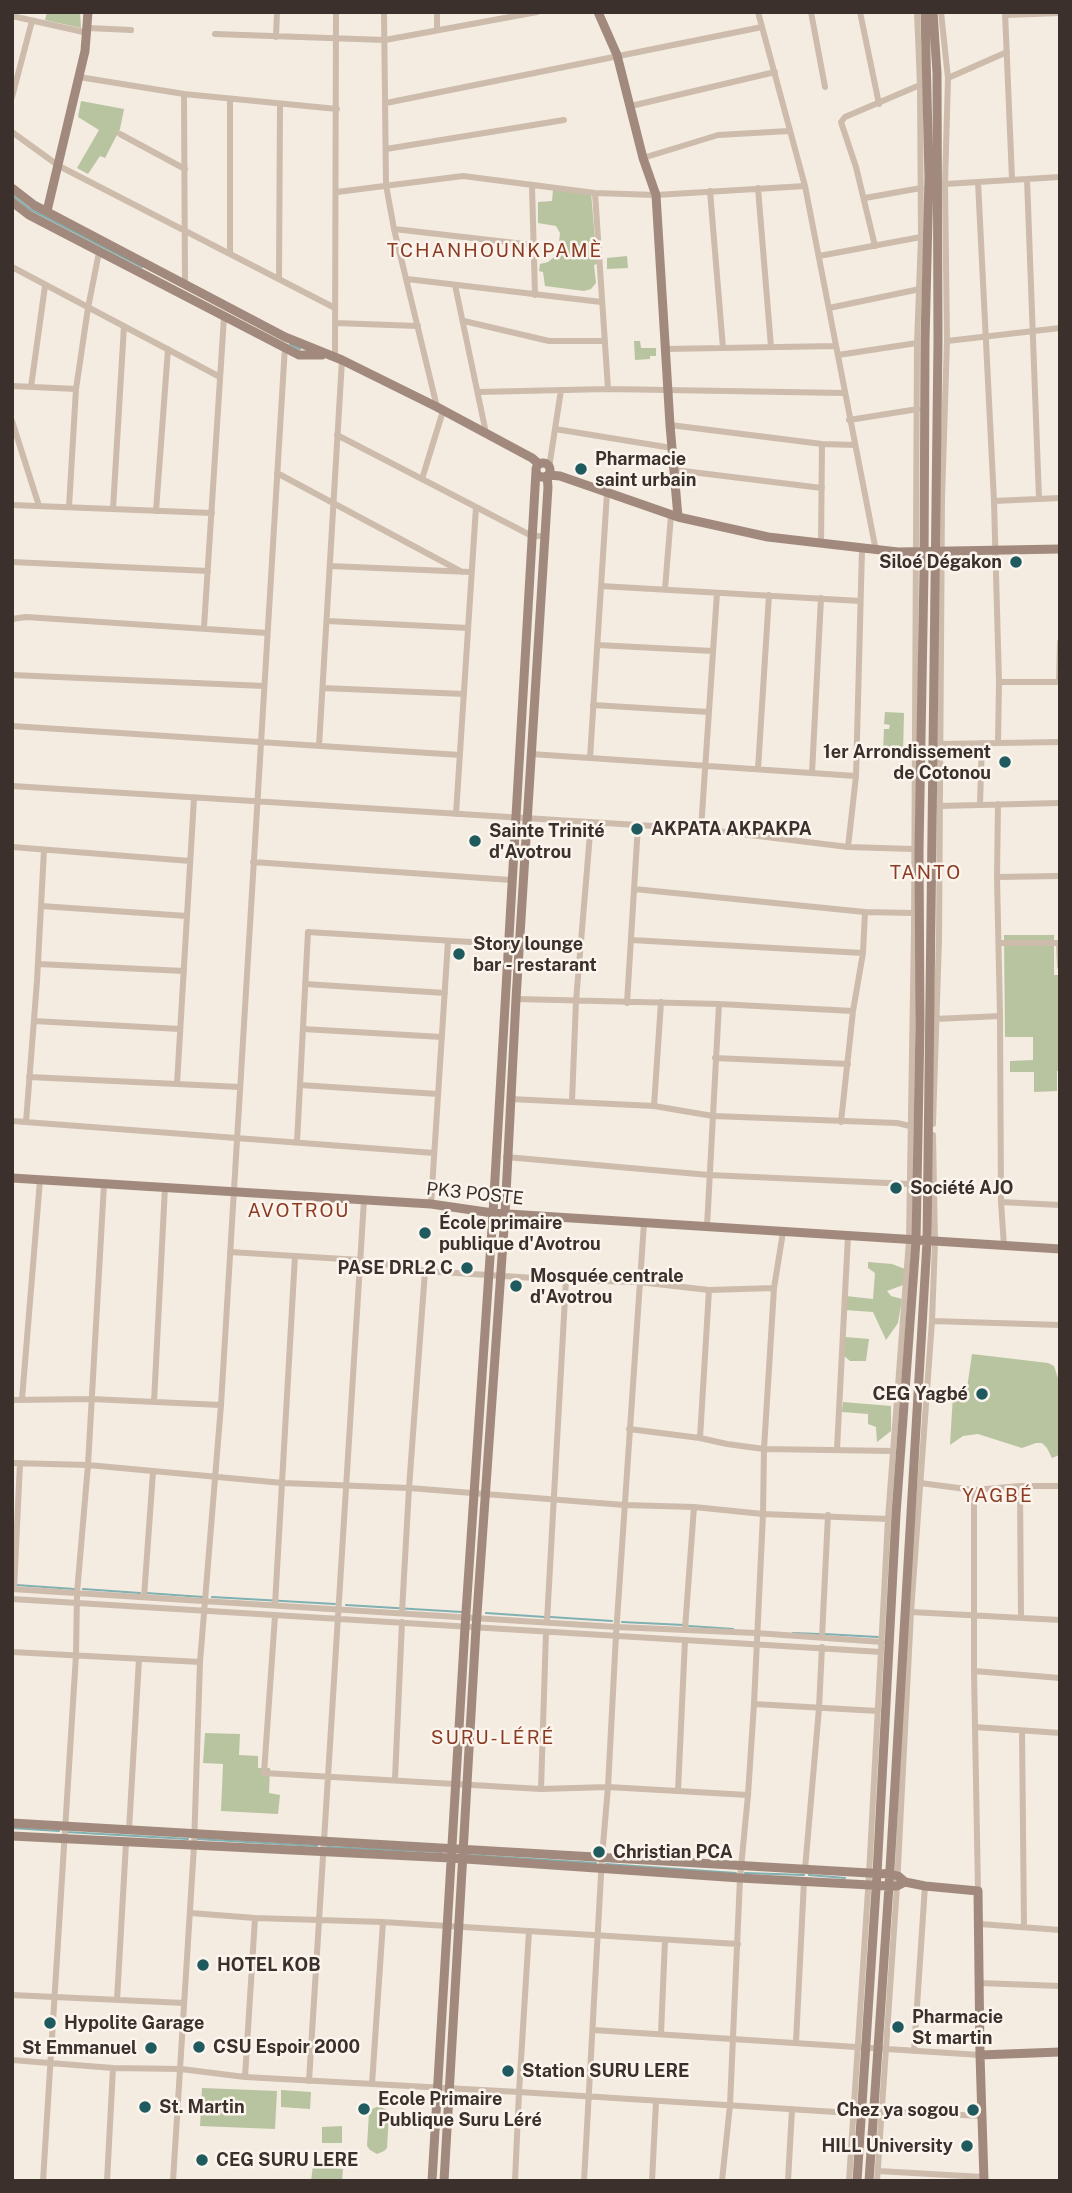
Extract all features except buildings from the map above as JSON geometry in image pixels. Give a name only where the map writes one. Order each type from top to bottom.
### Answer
[{"type":"street","points":[[47,211],[79,77],[88,30],[88,12]]},
{"type":"street","points":[[276,37],[277,12]]},
{"type":"street","points":[[319,746],[337,435],[336,12]]},
{"type":"street","points":[[384,12],[386,186],[394,229],[440,409],[422,479]]},
{"type":"street","points":[[437,12],[437,29]]},
{"type":"street","points":[[215,34],[385,40],[537,12]]},
{"type":"street","points":[[598,12],[617,55],[643,158],[656,195],[675,516],[664,589]]},
{"type":"street","points":[[758,12],[805,186],[876,551]]},
{"type":"street","points":[[811,12],[825,86]]},
{"type":"street","points":[[860,12],[879,104]]},
{"type":"street","points":[[857,2181],[862,2047],[912,1241],[920,1025],[917,343],[921,188],[917,12]]},
{"type":"street","points":[[873,1873],[888,1519],[912,1241],[910,1126],[913,849],[929,178],[925,12]]},
{"type":"street","points":[[869,2181],[883,2049],[896,1881],[911,1612],[932,1321],[932,1137],[939,939],[940,744],[938,163],[933,12]]},
{"type":"street","points":[[896,1881],[931,1242],[927,1131],[939,553],[947,341],[945,184],[948,78],[941,12]]},
{"type":"street","points":[[1012,179],[1005,14],[1060,13]]},
{"type":"street","points":[[12,16],[88,30],[131,30]]},
{"type":"street","points":[[12,97],[32,21]]},
{"type":"street","points":[[386,103],[762,27]]},
{"type":"street","points":[[948,78],[1007,52]]},
{"type":"street","points":[[631,106],[775,72]]},
{"type":"street","points":[[79,77],[184,94],[337,109]]},
{"type":"street","points":[[875,246],[865,198],[841,122],[845,117],[920,85]]},
{"type":"street","points":[[184,94],[186,284]]},
{"type":"street","points":[[230,99],[230,253]]},
{"type":"street","points":[[279,278],[280,104]]},
{"type":"street","points":[[386,149],[564,120]]},
{"type":"street","points":[[643,158],[718,135],[789,131]]},
{"type":"street","points":[[12,132],[59,166],[335,308]]},
{"type":"street","points":[[120,134],[185,169]]},
{"type":"street","points":[[337,192],[463,176],[595,193],[656,195],[805,186]]},
{"type":"street","points":[[945,184],[1060,177]]},
{"type":"street","points":[[1027,179],[1039,499]]},
{"type":"street","points":[[978,181],[995,501],[998,743]]},
{"type":"street","points":[[532,186],[535,295]]},
{"type":"street","points":[[12,188],[34,205],[285,337],[336,357],[532,458],[540,477],[548,473],[560,476],[675,516],[768,537],[876,551],[920,553],[1060,548]]},
{"type":"street","points":[[758,188],[771,347]]},
{"type":"street","points":[[865,198],[921,188]]},
{"type":"street","points":[[710,191],[723,348]]},
{"type":"street","points":[[595,193],[608,389]]},
{"type":"street","points":[[12,202],[29,215],[99,253],[299,355],[336,357]]},
{"type":"street","points":[[394,229],[533,245]]},
{"type":"street","points":[[819,256],[921,237]]},
{"type":"street","points":[[69,507],[76,389],[99,253]]},
{"type":"street","points":[[12,267],[220,377]]},
{"type":"street","points":[[407,279],[601,302]]},
{"type":"street","points":[[455,285],[486,433]]},
{"type":"street","points":[[31,387],[45,286]]},
{"type":"street","points":[[830,308],[920,289]]},
{"type":"street","points":[[204,627],[224,317]]},
{"type":"street","points":[[464,321],[549,341],[605,341]]},
{"type":"street","points":[[335,323],[418,326]]},
{"type":"street","points":[[113,509],[124,326]]},
{"type":"street","points":[[947,341],[1060,328]]},
{"type":"street","points":[[173,2181],[194,1846],[200,1662],[221,1405],[285,337]]},
{"type":"street","points":[[838,355],[917,343]]},
{"type":"street","points":[[666,349],[836,346]]},
{"type":"street","points":[[156,511],[168,349]]},
{"type":"street","points":[[12,386],[76,389]]},
{"type":"street","points":[[478,392],[608,389],[844,393]]},
{"type":"street","points":[[444,2181],[499,1274],[505,1214],[506,1157],[548,473],[561,390]]},
{"type":"street","points":[[849,420],[918,410]]},
{"type":"street","points":[[12,421],[39,506]]},
{"type":"street","points":[[670,425],[822,444],[855,445]]},
{"type":"street","points":[[555,429],[672,448]]},
{"type":"street","points":[[337,435],[532,536],[545,536]]},
{"type":"street","points":[[821,544],[822,444]]},
{"type":"street","points":[[432,2181],[537,468]]},
{"type":"street","points":[[674,470],[822,488]]},
{"type":"street","points":[[277,473],[462,572]]},
{"type":"street","points":[[590,758],[607,493]]},
{"type":"street","points":[[995,501],[1060,498]]},
{"type":"street","points":[[12,505],[212,513]]},
{"type":"street","points":[[456,814],[475,507]]},
{"type":"street","points":[[848,847],[856,776],[862,549]]},
{"type":"street","points":[[12,562],[208,571]]},
{"type":"street","points":[[330,566],[471,572]]},
{"type":"street","points":[[601,586],[860,601]]},
{"type":"street","points":[[701,830],[717,593]]},
{"type":"street","points":[[758,769],[769,595]]},
{"type":"street","points":[[812,773],[821,598]]},
{"type":"street","points":[[12,619],[26,617],[267,632]]},
{"type":"street","points":[[327,621],[468,628]]},
{"type":"street","points":[[999,682],[1059,681],[1060,642]]},
{"type":"street","points":[[597,645],[713,651]]},
{"type":"street","points":[[12,675],[264,686]]},
{"type":"street","points":[[323,688],[464,694]]},
{"type":"street","points":[[593,705],[709,712]]},
{"type":"street","points":[[12,726],[460,755]]},
{"type":"street","points":[[940,744],[1060,742]]},
{"type":"street","points":[[980,804],[982,743]]},
{"type":"street","points":[[531,754],[856,776]]},
{"type":"street","points":[[12,786],[638,825],[848,847],[913,849]]},
{"type":"street","points":[[177,1084],[194,798]]},
{"type":"street","points":[[939,806],[1060,803]]},
{"type":"street","points":[[998,804],[996,877],[1004,1246]]},
{"type":"street","points":[[572,1102],[576,1001],[591,822]]},
{"type":"street","points":[[627,1003],[638,825]]},
{"type":"street","points":[[12,847],[190,860]]},
{"type":"street","points":[[26,1122],[44,850]]},
{"type":"street","points":[[253,862],[511,880]]},
{"type":"street","points":[[996,877],[1060,876]]},
{"type":"street","points":[[634,889],[865,912],[913,913]]},
{"type":"street","points":[[41,906],[187,916]]},
{"type":"street","points":[[841,1122],[853,1011],[863,953],[865,912]]},
{"type":"street","points":[[296,1142],[308,932],[520,945]]},
{"type":"street","points":[[631,940],[863,953]]},
{"type":"street","points":[[431,1204],[448,941]]},
{"type":"street","points":[[999,943],[1060,943],[1060,966]]},
{"type":"street","points":[[38,964],[184,971]]},
{"type":"street","points":[[306,984],[445,993]]},
{"type":"street","points":[[516,999],[719,1004],[853,1011]]},
{"type":"street","points":[[654,1106],[662,1002]]},
{"type":"street","points":[[707,1227],[719,1004]]},
{"type":"street","points":[[935,1019],[1000,1016]]},
{"type":"street","points":[[34,1021],[180,1028]]},
{"type":"street","points":[[303,1029],[442,1037]]},
{"type":"street","points":[[715,1058],[848,1064]]},
{"type":"street","points":[[29,1077],[240,1087]]},
{"type":"street","points":[[300,1085],[438,1094]]},
{"type":"street","points":[[510,1098],[654,1106],[713,1116],[897,1123],[910,1126]]},
{"type":"street","points":[[12,1121],[435,1153]]},
{"type":"street","points":[[506,1157],[709,1175],[910,1184]]},
{"type":"street","name":"PK3 POSTE","points":[[12,1178],[431,1204],[505,1214],[1060,1249]]},
{"type":"street","points":[[22,1399],[40,1180]]},
{"type":"street","points":[[43,2181],[104,1184]]},
{"type":"street","points":[[154,1402],[165,1187]]},
{"type":"street","points":[[309,2081],[364,1200]]},
{"type":"street","points":[[1001,1202],[1060,1205]]},
{"type":"street","points":[[584,2181],[643,1223]]},
{"type":"street","points":[[722,2181],[730,2105],[740,1878],[754,1704],[764,1449],[774,1288],[783,1232]]},
{"type":"street","points":[[837,1449],[848,1236]]},
{"type":"street","points":[[230,1252],[360,1260],[425,1271],[639,1282],[709,1290],[774,1288]]},
{"type":"street","points":[[275,1605],[295,1256]]},
{"type":"street","points":[[402,1612],[408,1488],[425,1271]]},
{"type":"street","points":[[547,1621],[566,1280]]},
{"type":"street","points":[[700,1438],[709,1290]]},
{"type":"street","points":[[932,1321],[1060,1325]]},
{"type":"street","points":[[12,1400],[91,1399],[221,1405]]},
{"type":"street","points":[[629,1429],[764,1449],[894,1451]]},
{"type":"street","points":[[881,1651],[546,1632],[402,1612],[13,1589],[16,1463],[88,1465],[284,1483],[486,1493],[763,1514],[888,1519]]},
{"type":"street","points":[[144,1597],[153,1472]]},
{"type":"street","points":[[920,1483],[974,1490],[1060,1486]]},
{"type":"street","points":[[1020,1486],[1021,1618]]},
{"type":"street","points":[[878,2171],[984,2179],[979,2055],[973,1615],[974,1490]]},
{"type":"street","points":[[685,1629],[694,1507]]},
{"type":"street","points":[[822,1637],[828,1515]]},
{"type":"street","points":[[12,1599],[275,1616],[465,1622]]},
{"type":"street","points":[[911,1612],[1060,1620]]},
{"type":"street","points":[[275,1616],[264,1773],[541,1789],[608,1787],[748,1795]]},
{"type":"street","points":[[477,1623],[547,1621],[882,1642]]},
{"type":"street","points":[[395,1779],[402,1622]]},
{"type":"street","points":[[541,1789],[546,1632]]},
{"type":"street","points":[[678,1791],[685,1640]]},
{"type":"street","points":[[805,1868],[822,1647]]},
{"type":"street","points":[[12,1651],[200,1662]]},
{"type":"street","points":[[128,1830],[139,1659]]},
{"type":"street","points":[[974,1671],[1060,1678]]},
{"type":"street","points":[[754,1704],[878,1712]]},
{"type":"street","points":[[975,1727],[1060,1733]]},
{"type":"street","points":[[1022,1731],[1024,1927]]},
{"type":"street","points":[[12,1823],[324,1839],[452,1853],[463,1859],[602,1870],[872,1885],[896,1881]]},
{"type":"street","points":[[12,1836],[323,1851],[452,1853],[463,1848],[873,1873],[896,1881],[925,1886],[978,1891]]},
{"type":"street","points":[[117,2000],[126,1843]]},
{"type":"street","points":[[796,2042],[804,1881]]},
{"type":"street","points":[[914,2052],[925,1886]]},
{"type":"street","points":[[190,1913],[738,1944]]},
{"type":"street","points":[[245,2077],[255,1918]]},
{"type":"street","points":[[372,2084],[383,1922]]},
{"type":"street","points":[[979,1924],[1060,1930]]},
{"type":"street","points":[[515,2181],[529,1931]]},
{"type":"street","points":[[661,2034],[665,1940]]},
{"type":"street","points":[[979,1983],[1060,1986]]},
{"type":"street","points":[[12,1995],[184,2003]]},
{"type":"street","points":[[593,2030],[914,2052],[979,2055],[1060,2052]]},
{"type":"street","points":[[849,2181],[852,2113],[862,2047]]},
{"type":"street","points":[[877,2181],[883,2111],[883,2049]]},
{"type":"street","points":[[12,2060],[113,2068],[181,2069],[245,2077],[852,2113]]},
{"type":"street","points":[[107,2181],[113,2068]]},
{"type":"street","points":[[652,2181],[656,2102]]},
{"type":"street","points":[[788,2181],[792,2109]]},
{"type":"street","points":[[883,2111],[981,2116]]},
{"type":"green space","points":[[47,12],[80,12],[81,28],[45,20]]},
{"type":"green space","points":[[81,101],[124,109],[120,129],[105,158],[100,156],[88,174],[77,168],[99,130],[78,117]]},
{"type":"green space","points":[[553,190],[591,192],[597,264],[594,265],[596,283],[591,289],[584,291],[545,286],[543,272],[539,271],[540,264],[548,262],[558,250],[560,233],[556,226],[538,223],[538,202],[552,201]]},
{"type":"green space","points":[[627,256],[628,268],[607,269],[607,258]]},
{"type":"green space","points":[[634,341],[640,341],[641,348],[656,348],[656,356],[635,360]]},
{"type":"green space","points":[[885,712],[904,713],[903,754],[895,753],[894,749],[891,749],[891,752],[883,752],[884,729],[889,729],[890,725],[884,724]]},
{"type":"green space","points":[[1004,935],[1054,935],[1054,975],[1060,975],[1060,1071],[1057,1071],[1057,1091],[1034,1092],[1034,1072],[1010,1072],[1010,1061],[1033,1060],[1033,1037],[1005,1037]]},
{"type":"green space","points":[[868,1262],[892,1264],[905,1269],[903,1285],[887,1291],[891,1296],[902,1299],[898,1323],[886,1340],[873,1312],[845,1310],[846,1296],[873,1299],[875,1273],[868,1268]]},
{"type":"green space","points":[[845,1337],[869,1339],[866,1361],[850,1361],[843,1355]]},
{"type":"green space","points":[[972,1354],[1054,1366],[1058,1378],[1060,1407],[1060,1454],[1052,1458],[1042,1443],[1022,1448],[978,1434],[963,1436],[950,1445],[953,1395],[966,1395]]},
{"type":"green space","points":[[843,1402],[891,1406],[891,1431],[877,1442],[876,1427],[868,1424],[868,1414],[842,1412]]},
{"type":"green space","points":[[205,1733],[240,1734],[239,1755],[258,1756],[258,1768],[270,1768],[269,1793],[280,1795],[278,1814],[221,1811],[223,1764],[203,1763]]},
{"type":"green space","points":[[202,2088],[277,2091],[275,2129],[200,2126]]},
{"type":"green space","points":[[281,2090],[311,2092],[310,2109],[281,2107]]},
{"type":"green space","points":[[379,2106],[389,2114],[387,2148],[377,2154],[367,2146],[369,2113]]},
{"type":"green space","points":[[342,2126],[342,2143],[322,2143],[322,2127]]},
{"type":"green space","points":[[313,2166],[343,2169],[342,2181],[311,2181]]},
{"type":"waterway","points":[[12,195],[30,209],[142,267]]},
{"type":"waterway","points":[[290,344],[300,349]]},
{"type":"waterway","points":[[16,1585],[74,1589]]},
{"type":"waterway","points":[[83,1589],[140,1593]]},
{"type":"waterway","points":[[146,1593],[203,1597]]},
{"type":"waterway","points":[[212,1597],[335,1604]]},
{"type":"waterway","points":[[346,1605],[462,1612]]},
{"type":"waterway","points":[[486,1613],[545,1617]]},
{"type":"waterway","points":[[550,1617],[612,1621]]},
{"type":"waterway","points":[[622,1622],[684,1625]]},
{"type":"waterway","points":[[689,1626],[733,1629]]},
{"type":"waterway","points":[[793,1633],[819,1634]]},
{"type":"waterway","points":[[824,1634],[878,1637]]},
{"type":"waterway","points":[[12,1828],[59,1831]]},
{"type":"waterway","points":[[66,1832],[188,1839]]},
{"type":"waterway","points":[[196,1839],[317,1846]]},
{"type":"waterway","points":[[327,1847],[441,1852]]},
{"type":"waterway","points":[[468,1855],[596,1863]]},
{"type":"waterway","points":[[606,1864],[736,1873]]},
{"type":"waterway","points":[[745,1873],[804,1875]]},
{"type":"waterway","points":[[809,1875],[845,1878]]},
{"type":"place","name":"Pharmacie saint urbain","points":[[581,469]]},
{"type":"place","name":"Siloé Dégakon","points":[[1016,562]]},
{"type":"place","name":"1er Arrondissement de Cotonou","points":[[1005,762]]},
{"type":"place","name":"AKPATA AKPAKPA","points":[[637,829]]},
{"type":"place","name":"Sainte Trinité d'Avotrou","points":[[475,841]]},
{"type":"place","name":"Story lounge bar - restarant","points":[[459,954]]},
{"type":"place","name":"Société AJO","points":[[896,1188]]},
{"type":"place","name":"École primaire publique d'Avotrou","points":[[425,1233]]},
{"type":"place","name":"PASE DRL2 C","points":[[467,1268]]},
{"type":"place","name":"Mosquée centrale d'Avotrou","points":[[516,1286]]},
{"type":"place","name":"CEG Yagbé","points":[[982,1394]]},
{"type":"place","name":"Christian PCA","points":[[599,1852]]},
{"type":"place","name":"HOTEL KOB","points":[[203,1965]]},
{"type":"place","name":"Hypolite Garage","points":[[50,2023]]},
{"type":"place","name":"Pharmacie St martin","points":[[898,2027]]},
{"type":"place","name":"CSU Espoir 2000","points":[[199,2047]]},
{"type":"place","name":"St Emmanuel","points":[[151,2048]]},
{"type":"place","name":"Station SURU LERE","points":[[508,2071]]},
{"type":"place","name":"St. Martin","points":[[145,2107]]},
{"type":"place","name":"Ecole Primaire Publique Suru Léré","points":[[364,2109]]},
{"type":"place","name":"Chez ya sogou","points":[[973,2110]]},
{"type":"place","name":"HILL University","points":[[967,2146]]},
{"type":"place","name":"CEG SURU LERE","points":[[202,2160]]},
{"type":"district","name":"TCHANHOUNKPAMÈ","points":[[495,251]]},
{"type":"district","name":"TANTO","points":[[926,873]]},
{"type":"district","name":"AVOTROU","points":[[299,1211]]},
{"type":"district","name":"YAGBÉ","points":[[998,1496]]},
{"type":"district","name":"SURU-LÉRÉ","points":[[493,1738]]}]
